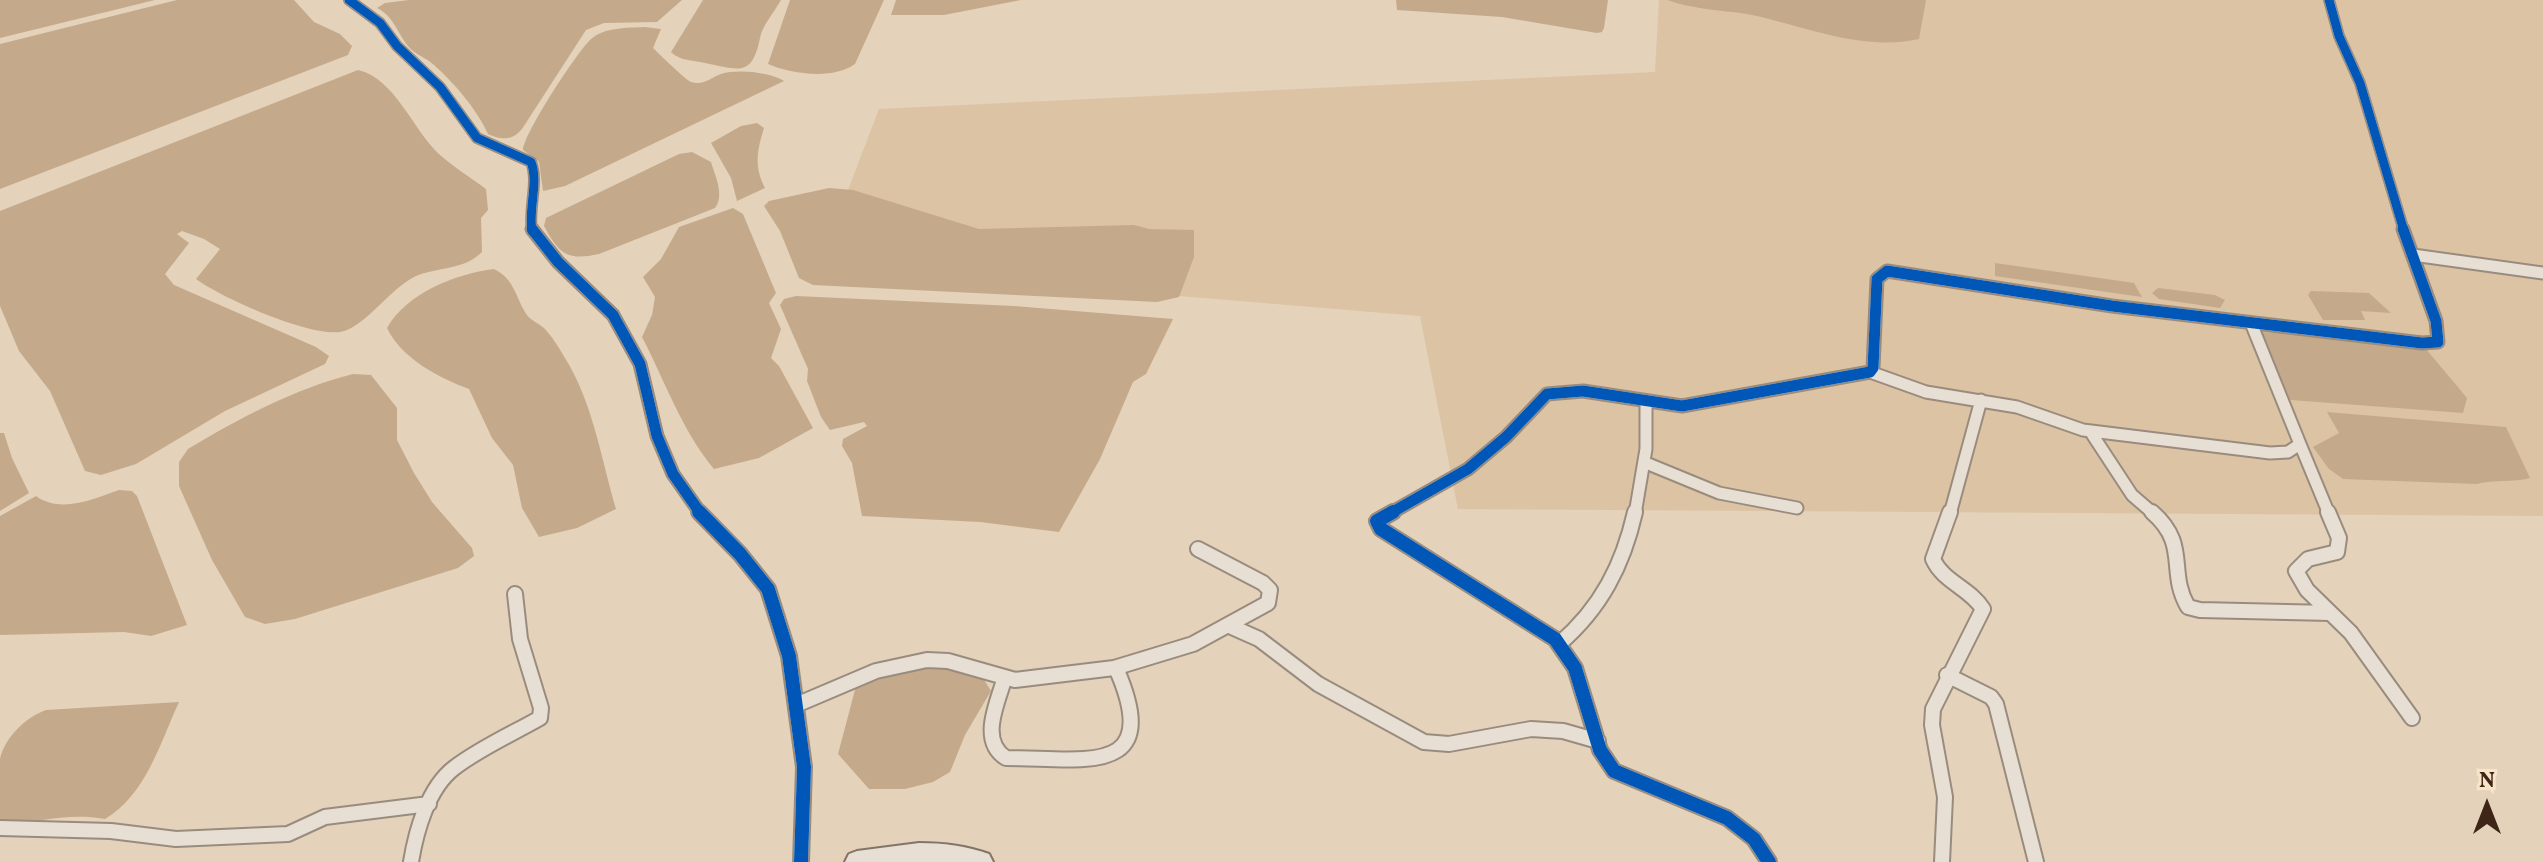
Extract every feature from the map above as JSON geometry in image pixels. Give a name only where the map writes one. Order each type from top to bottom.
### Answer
[{"type":"main road","points":[[857,862],[915,851],[981,862]]},
{"type":"street","points":[[349,0],[380,23],[397,46],[440,87],[477,138],[531,162],[534,170],[529,214],[532,231],[558,262],[613,315],[640,364],[657,436],[673,474],[702,516],[740,554],[768,589],[789,656],[804,767],[801,858]]},
{"type":"street","points":[[1870,372],[1873,368],[1877,279],[1887,271],[2112,306],[2422,343],[2438,342],[2436,321],[2360,83],[2339,36],[2329,0]]},
{"type":"street","points":[[2413,255],[2543,273]]},
{"type":"street","points":[[2251,323],[2339,538],[2337,552],[2306,559],[2298,564],[2296,571],[2307,590],[2351,633],[2412,718]]},
{"type":"street","points":[[1769,862],[1754,839],[1727,818],[1614,771],[1600,750],[1580,679],[1559,644],[1394,538],[1381,529],[1377,521],[1468,469],[1506,437],[1547,394],[1583,391],[1646,403],[1700,405],[1870,372],[1926,392],[2017,407],[2090,431],[2270,453],[2288,452],[2300,444]]},
{"type":"street","points":[[1942,862],[1945,797],[1932,725],[1933,709],[1947,675],[1983,609],[1977,599],[1939,573],[1933,559],[1948,521],[1981,400]]},
{"type":"street","points":[[1559,644],[1576,631],[1598,606],[1618,573],[1631,538],[1646,463],[1646,403]]},
{"type":"street","points":[[2090,431],[2132,495],[2167,525],[2173,537],[2182,597],[2188,607],[2200,610],[2330,613]]},
{"type":"street","points":[[1646,463],[1707,492],[1762,505],[1797,508]]},
{"type":"street","points":[[796,705],[883,666],[930,659],[949,661],[1004,680],[1078,675],[1116,668],[1197,644],[1232,627],[1268,603],[1270,590],[1263,583],[1198,549]]},
{"type":"street","points":[[411,862],[416,832],[442,780],[454,768],[540,718],[541,708],[520,639],[515,594]]},
{"type":"street","points":[[1232,627],[1259,639],[1318,684],[1424,742],[1449,744],[1531,729],[1563,731],[1598,741]]},
{"type":"street","points":[[1004,680],[992,730],[992,748],[996,754],[1006,758],[1102,758],[1115,755],[1124,747],[1133,726],[1133,711],[1116,668]]},
{"type":"street","points":[[1947,675],[1991,697],[1996,704],[2036,862]]},
{"type":"street","points":[[0,828],[111,831],[176,839],[288,834],[325,817],[429,804]]},
{"type":"shaded area","points":[[0,0],[155,0],[0,38]]},
{"type":"shaded area","points":[[177,0],[294,0],[314,22],[340,34],[352,46],[348,55],[0,189],[0,44]]},
{"type":"shaded area","points":[[409,0],[682,0],[657,22],[604,23],[586,30],[522,129],[506,138],[488,134],[457,88],[432,63],[413,51],[389,17],[377,8],[385,3]]},
{"type":"shaded area","points":[[703,0],[781,0],[763,29],[757,51],[748,65],[727,68],[682,59],[671,52]]},
{"type":"shaded area","points":[[790,0],[884,0],[855,64],[835,72],[812,74],[768,64]]},
{"type":"shaded area","points":[[896,0],[1021,0],[944,15],[891,15]]},
{"type":"shaded area","points":[[1396,0],[1608,0],[1604,28],[1597,33],[1502,17],[1397,10]]},
{"type":"shaded area","points":[[1659,0],[2543,0],[2543,516],[1458,509],[1420,316],[819,266],[879,109],[1655,72]]},
{"type":"shaded area","points":[[1667,0],[1926,0],[1919,39],[1875,42],[1832,36],[1747,14]]},
{"type":"shaded area","points":[[661,29],[653,48],[691,82],[703,82],[721,74],[736,72],[753,72],[784,81],[565,186],[543,191],[539,162],[523,150],[532,127],[552,93],[591,39],[609,30]]},
{"type":"shaded area","points":[[358,70],[383,83],[440,155],[486,189],[488,210],[481,218],[482,252],[467,262],[414,277],[358,324],[340,332],[325,332],[265,314],[196,279],[220,249],[182,231],[177,234],[189,243],[165,274],[174,285],[316,347],[329,356],[325,364],[225,411],[136,464],[101,475],[85,471],[50,391],[19,351],[0,306],[0,211]]},
{"type":"shaded area","points":[[757,123],[764,128],[758,158],[759,173],[765,188],[737,201],[731,178],[711,143],[741,126]]},
{"type":"shaded area","points":[[692,152],[711,162],[719,191],[715,208],[599,254],[579,257],[560,249],[544,226],[546,218],[679,154]]},
{"type":"shaded area","points":[[829,188],[853,190],[979,229],[1134,225],[1149,229],[1194,230],[1194,257],[1179,297],[1157,302],[813,285],[799,278],[780,231],[764,206],[769,201]]},
{"type":"shaded area","points":[[733,208],[743,214],[776,293],[769,303],[781,329],[771,358],[779,366],[813,428],[759,458],[714,469],[683,422],[642,337],[652,315],[655,297],[643,277],[661,259],[679,227]]},
{"type":"shaded area","points":[[1995,263],[2134,283],[2142,297],[1995,276]]},
{"type":"shaded area","points":[[494,269],[510,283],[527,315],[544,328],[555,342],[583,393],[616,509],[577,528],[539,537],[522,508],[513,465],[492,438],[469,389],[411,358],[387,328],[407,305],[433,287],[464,275]]},
{"type":"shaded area","points":[[2158,288],[2215,295],[2225,300],[2220,308],[2159,299],[2152,293]]},
{"type":"shaded area","points":[[2311,291],[2369,293],[2391,313],[2361,311],[2365,320],[2323,320],[2308,295]]},
{"type":"shaded area","points":[[796,296],[1014,306],[1173,319],[1146,374],[1133,382],[1100,459],[1059,532],[980,522],[862,516],[852,463],[842,446],[843,439],[867,426],[864,422],[830,430],[821,417],[807,381],[808,369],[780,305],[784,299]]},
{"type":"shaded area","points":[[2252,332],[2381,336],[2426,349],[2467,398],[2463,413],[2291,400],[2283,395]]},
{"type":"shaded area","points":[[353,374],[371,375],[397,408],[397,440],[414,473],[432,502],[472,548],[474,556],[458,568],[295,619],[265,624],[245,617],[212,560],[179,486],[179,462],[188,449],[248,416],[289,396]]},
{"type":"shaded area","points":[[2327,412],[2506,427],[2530,478],[2477,484],[2343,479],[2329,469],[2313,447],[2339,433]]},
{"type":"shaded area","points":[[0,433],[4,433],[29,493],[0,511]]},
{"type":"shaded area","points":[[119,490],[132,491],[137,496],[187,625],[151,636],[124,632],[0,635],[0,516],[36,496],[56,504],[66,504],[88,501]]},
{"type":"shaded area","points":[[926,663],[981,675],[991,691],[965,735],[950,772],[933,782],[905,789],[869,789],[838,754],[856,686],[864,679]]},
{"type":"shaded area","points":[[179,702],[141,782],[119,809],[105,819],[64,817],[0,823],[0,759],[11,736],[31,718],[46,710]]},
{"type":"cycle path","points":[[349,0],[380,23],[397,46],[440,87],[477,138],[531,162],[534,170],[529,214],[532,231],[558,262],[613,315],[640,364],[657,436],[673,474],[702,516],[740,554],[768,589],[789,656],[804,767],[801,862]]},
{"type":"cycle path","points":[[1769,862],[1754,839],[1727,818],[1614,771],[1600,750],[1575,668],[1555,639],[1381,529],[1377,521],[1468,469],[1506,437],[1547,394],[1583,391],[1682,406],[1870,372],[1873,368],[1877,279],[1887,271],[2112,306],[2422,343],[2438,342],[2436,321],[2403,228],[2360,83],[2339,36],[2329,0]]}]
